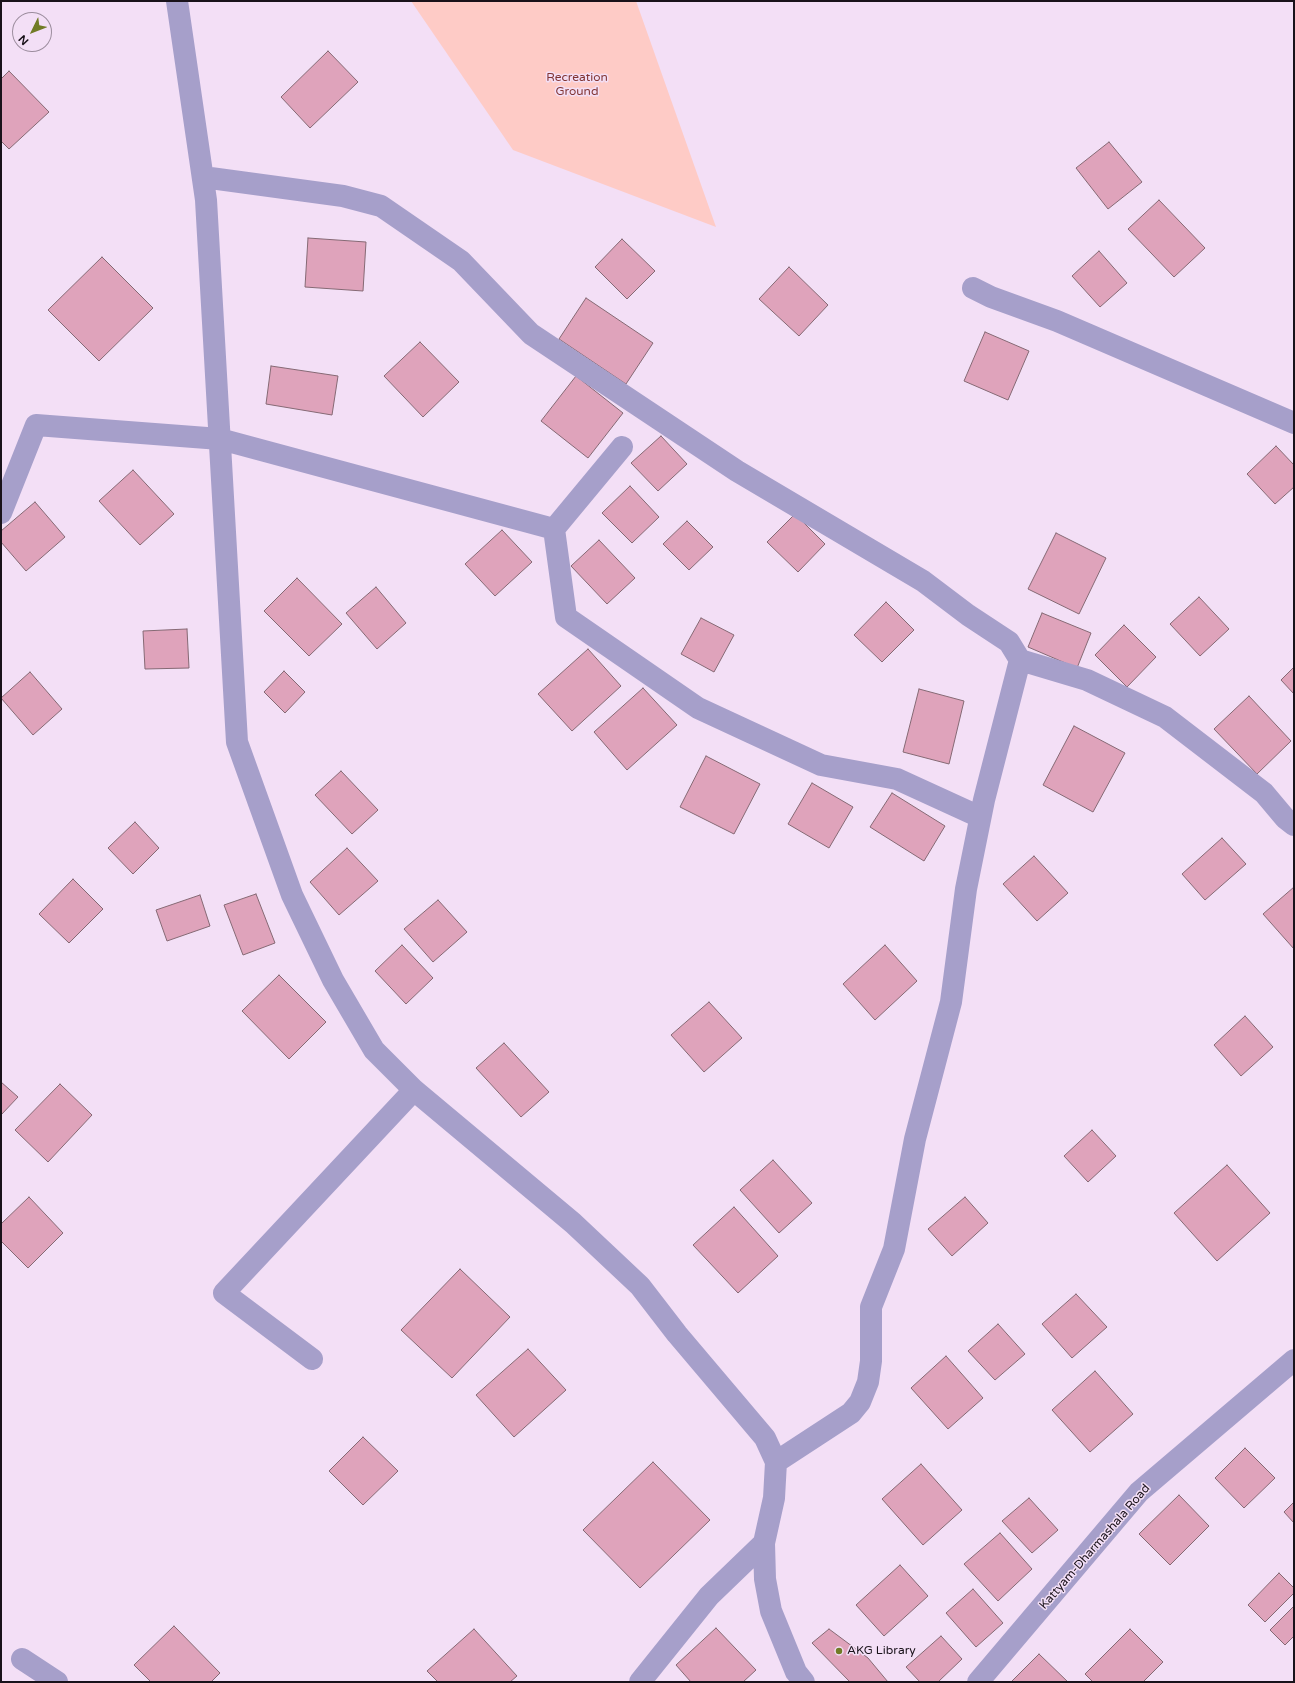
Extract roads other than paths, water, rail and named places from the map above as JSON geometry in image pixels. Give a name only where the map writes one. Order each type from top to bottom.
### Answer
[{"type":"street","points":[[177,1],[206,200],[237,742],[292,895],[332,980],[374,1050],[414,1090],[573,1224],[640,1286],[677,1334],[764,1438],[776,1462],[774,1498],[764,1543],[765,1579],[771,1611],[796,1672],[804,1682]]},
{"type":"street","points":[[203,177],[343,196],[381,206],[461,261],[531,334],[737,472],[923,581],[968,615],[1009,642],[1020,660],[1087,680],[1165,717],[1264,793],[1285,818],[1294,825]]},
{"type":"street","points":[[973,288],[991,297],[1057,321],[1294,423]]},
{"type":"street","points":[[1,513],[36,425],[220,439],[554,528]]},
{"type":"street","points":[[622,446],[554,528],[566,617],[698,708],[821,765],[897,779],[980,818]]},
{"type":"street","points":[[776,1462],[850,1413],[860,1402],[868,1382],[871,1361],[871,1307],[894,1249],[915,1139],[951,1002],[966,889],[980,818],[1020,660]]},
{"type":"street","points":[[312,1359],[224,1293],[414,1090]]},
{"type":"street","name":"Kattyam-Dharmashala Road","points":[[978,1682],[1139,1492],[1294,1360]]},
{"type":"street","points":[[640,1682],[709,1596],[764,1543]]},
{"type":"street","points":[[22,1659],[57,1682]]},
{"type":"place","name":"AKG Library","points":[[839,1651]]},
{"type":"park label","name":"Recreation Ground","points":[[577,85]]}]
